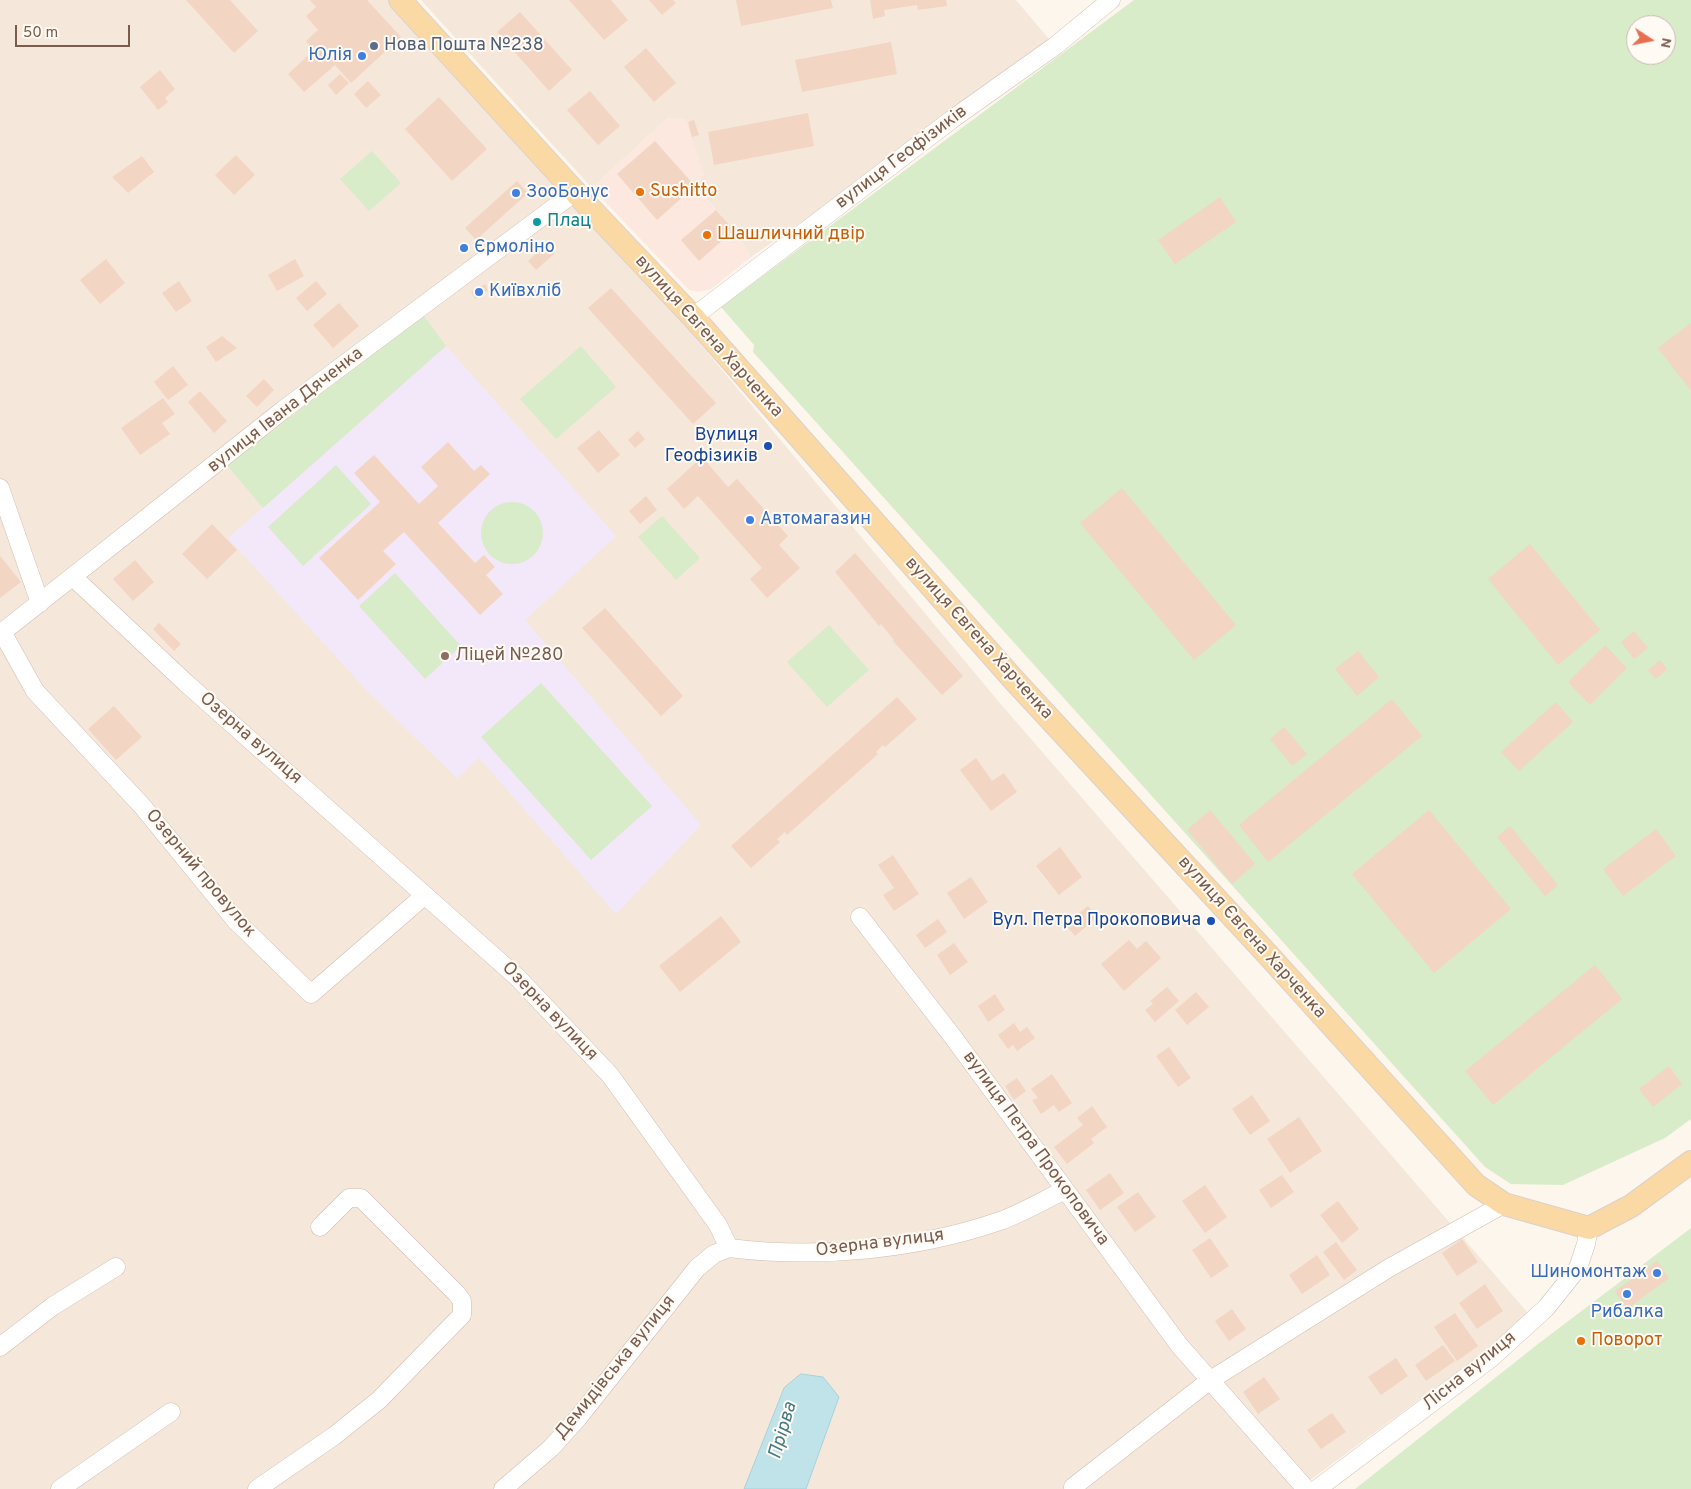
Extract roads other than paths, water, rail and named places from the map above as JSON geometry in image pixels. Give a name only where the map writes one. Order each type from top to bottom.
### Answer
[{"type":"main road","name":"вулиця Євгена Харченка","points":[[400,0],[692,317],[980,642],[1269,956],[1460,1170],[1489,1196],[1504,1204],[1589,1228]]},
{"type":"main road","points":[[1589,1228],[1631,1206],[1659,1188],[1691,1162]]},
{"type":"street","name":"вулиця Геофізиків","points":[[692,317],[951,120],[1055,46],[1111,0]]},
{"type":"street","name":"вулиця Івана Дяченка","points":[[1,633],[283,410],[575,192]]},
{"type":"street","points":[[0,488],[40,603]]},
{"type":"street","name":"Озерна вулиця","points":[[72,577],[186,683],[518,978],[610,1075],[697,1194],[718,1225],[729,1248],[767,1253],[821,1252],[887,1246],[945,1237],[1001,1220],[1065,1190]]},
{"type":"street","name":"Озерний провулок","points":[[1,633],[35,692],[143,807],[236,921],[311,994],[425,894]]},
{"type":"street","name":"вулиця Петра Прокоповича","points":[[860,917],[953,1037],[1179,1345],[1306,1489]]},
{"type":"street","points":[[257,1489],[334,1436],[379,1400],[462,1315],[462,1301],[458,1294],[361,1198],[349,1198],[320,1227]]},
{"type":"street","points":[[1073,1487],[1209,1381],[1390,1268],[1504,1204]]},
{"type":"street","name":"Лісна вулиця","points":[[1317,1489],[1490,1359],[1546,1308],[1578,1268],[1589,1228]]},
{"type":"street","name":"Демидівська вулиця","points":[[503,1489],[551,1448],[578,1418],[697,1268],[714,1254],[729,1248]]},
{"type":"street","points":[[0,1348],[53,1306],[116,1267]]},
{"type":"street","points":[[60,1489],[171,1412]]},
{"type":"water","name":"Прірва","points":[[801,1374],[823,1377],[839,1397],[806,1489],[744,1489],[784,1388]]},
{"type":"place","name":"Нова Пошта №238","points":[[374,46]]},
{"type":"place","name":"Юлія","points":[[362,56]]},
{"type":"place","name":"Sushitto","points":[[640,192]]},
{"type":"place","name":"ЗооБонус","points":[[516,193]]},
{"type":"place","name":"Плац","points":[[537,222]]},
{"type":"place","name":"Шашличний двір","points":[[707,235]]},
{"type":"place","name":"Єрмоліно","points":[[464,248]]},
{"type":"place","name":"Київхліб","points":[[479,292]]},
{"type":"place","name":"Вулиця Геофізиків","points":[[768,446]]},
{"type":"place","name":"Автомагазин","points":[[750,520]]},
{"type":"place","name":"Ліцей №280","points":[[445,656]]},
{"type":"place","name":"Вул. Петра Прокоповича","points":[[1211,921]]},
{"type":"place","name":"Шиномонтаж","points":[[1657,1273]]},
{"type":"place","name":"Рибалка","points":[[1627,1294]]},
{"type":"place","name":"Поворот","points":[[1581,1341]]}]
